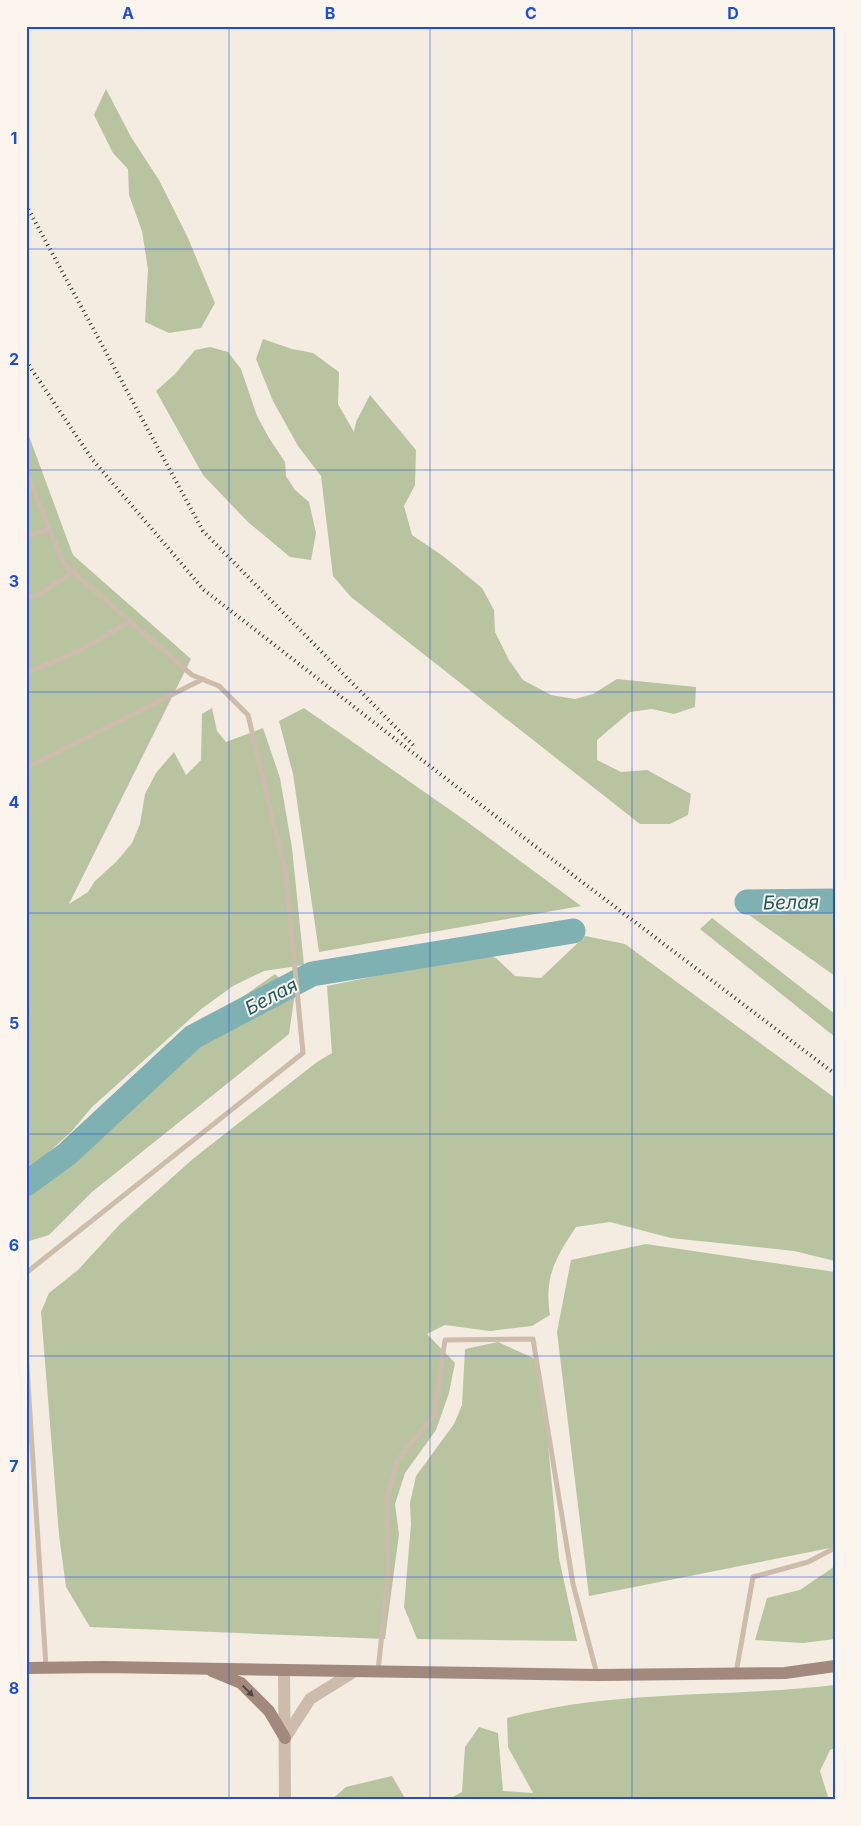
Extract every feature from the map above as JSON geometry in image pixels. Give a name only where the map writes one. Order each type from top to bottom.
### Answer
[{"type":"main road","points":[[26,1668],[597,1675],[784,1673],[835,1666]]},
{"type":"main road","points":[[206,1669],[241,1683],[269,1711],[286,1738]]},
{"type":"street","points":[[284,1670],[285,1800]]},
{"type":"street","points":[[286,1738],[310,1699],[355,1671]]},
{"type":"lane","points":[[26,472],[64,564],[192,675],[219,686],[248,715],[286,875],[303,1053],[26,1273]]},
{"type":"lane","points":[[26,536],[50,529]]},
{"type":"lane","points":[[26,598],[41,594],[74,572]]},
{"type":"lane","points":[[26,673],[79,651],[130,621]]},
{"type":"lane","points":[[26,768],[203,679]]},
{"type":"lane","points":[[378,1671],[388,1576],[387,1497],[398,1459],[434,1416],[445,1340],[533,1339],[573,1584],[597,1675]]},
{"type":"lane","points":[[26,1351],[46,1668]]},
{"type":"lane","points":[[736,1674],[753,1577],[808,1562],[835,1548]]},
{"type":"green space","points":[[106,89],[131,137],[159,180],[188,238],[215,303],[201,328],[169,333],[145,322],[148,269],[142,231],[129,195],[128,169],[113,153],[94,115]]},
{"type":"green space","points":[[263,339],[292,349],[313,353],[339,372],[338,404],[354,432],[356,422],[370,395],[416,450],[415,485],[404,506],[412,535],[443,556],[482,588],[494,610],[495,632],[509,660],[523,680],[551,695],[575,699],[593,694],[617,679],[696,687],[695,707],[674,714],[652,709],[630,712],[597,740],[597,760],[621,772],[647,770],[691,794],[688,815],[670,824],[640,824],[351,597],[333,576],[321,476],[298,446],[273,401],[256,359]]},
{"type":"green space","points":[[210,347],[228,352],[241,369],[257,416],[285,462],[286,476],[295,490],[309,502],[316,533],[311,560],[290,557],[248,522],[203,475],[156,391],[175,374],[195,350]]},
{"type":"green space","points":[[26,428],[73,555],[191,659],[69,904],[88,892],[95,881],[116,862],[132,843],[140,824],[145,794],[156,773],[174,752],[186,775],[201,760],[202,714],[212,708],[217,731],[226,742],[263,728],[280,778],[292,848],[304,965],[264,971],[233,986],[200,1010],[92,1107],[72,1131],[26,1173]]},
{"type":"green space","points":[[304,708],[466,821],[581,906],[319,952],[293,774],[279,721]]},
{"type":"green space","points":[[831,913],[835,916],[835,976],[749,915]]},
{"type":"green space","points":[[712,918],[835,1014],[835,1037],[700,929]]},
{"type":"green space","points":[[585,936],[625,944],[835,1098],[835,1261],[794,1251],[671,1238],[610,1222],[576,1227],[557,1259],[550,1279],[550,1315],[532,1326],[490,1331],[445,1325],[427,1334],[455,1363],[449,1393],[436,1430],[405,1473],[395,1504],[399,1534],[385,1639],[90,1627],[66,1587],[59,1535],[41,1312],[49,1293],[78,1270],[120,1224],[194,1158],[317,1062],[332,1053],[327,986],[483,954],[496,958],[515,976],[541,978]]},
{"type":"green space","points":[[275,974],[295,993],[289,1034],[92,1192],[49,1235],[26,1242],[26,1186],[93,1143],[143,1091],[184,1041]]},
{"type":"green space","points":[[646,1244],[835,1272],[835,1547],[589,1596],[557,1332],[571,1260]]},
{"type":"green space","points":[[498,1342],[535,1359],[547,1434],[559,1558],[577,1641],[417,1639],[404,1607],[411,1524],[410,1503],[416,1476],[454,1424],[462,1405],[465,1349]]},
{"type":"green space","points":[[835,1566],[835,1639],[803,1643],[755,1640],[767,1598],[800,1590]]},
{"type":"green space","points":[[835,1685],[835,1748],[830,1750],[820,1771],[829,1800],[447,1800],[462,1792],[465,1747],[479,1727],[498,1733],[503,1791],[533,1793],[508,1747],[507,1718],[588,1702]]},
{"type":"green space","points":[[392,1776],[406,1800],[331,1800],[346,1787]]},
{"type":"waterway","name":"Белая","points":[[747,902],[835,901]]},
{"type":"waterway","name":"Белая","points":[[26,1184],[67,1154],[193,1037],[312,974],[573,931]]},
{"type":"railway","points":[[26,205],[203,531],[415,747]]},
{"type":"railway","points":[[26,361],[92,459],[204,590],[444,777],[835,1074]]}]
